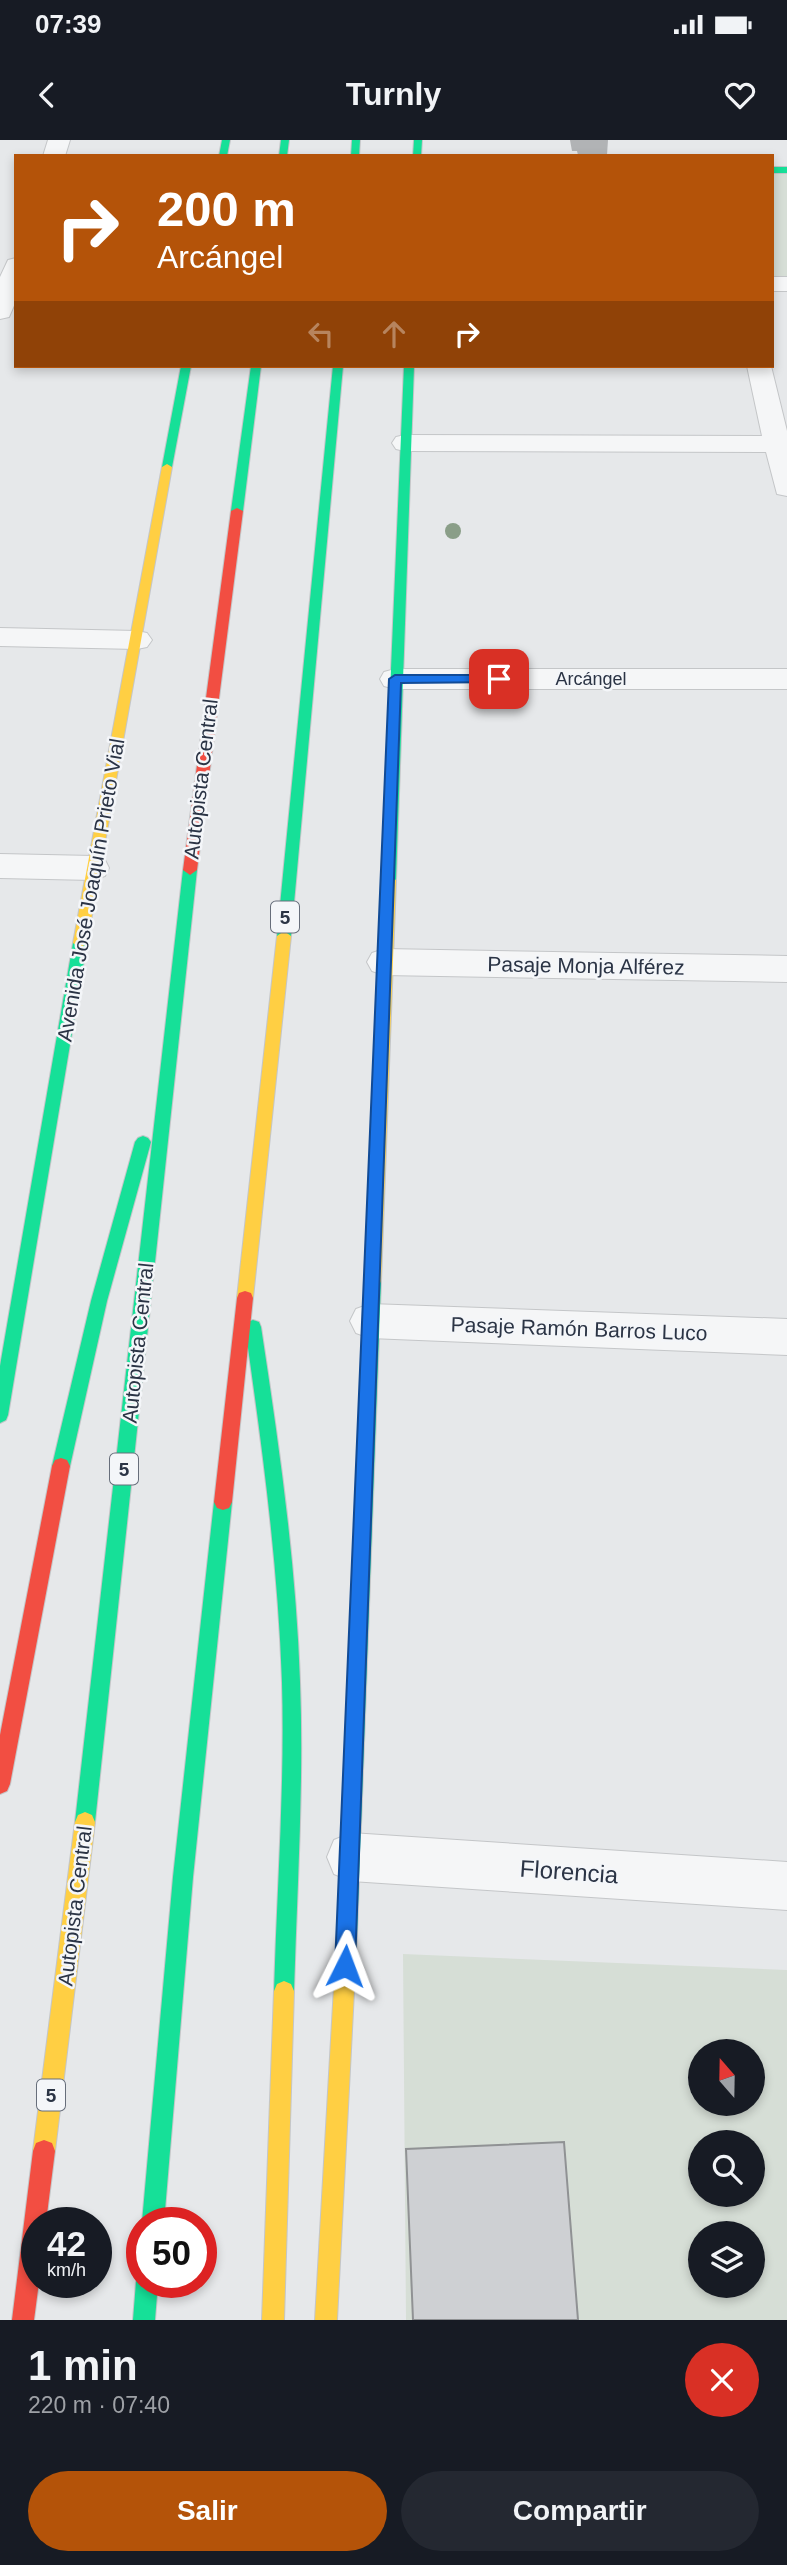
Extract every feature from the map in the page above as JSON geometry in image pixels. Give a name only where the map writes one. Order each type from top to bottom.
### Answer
[{"type":"main road","name":"Avenida José Joaquín Prieto Vial","points":[[0,1415],[93,868],[186,368]]},
{"type":"main road","name":"Autopista Central","points":[[23,2320],[80,1870],[192,843],[256,368]]},
{"type":"main road","name":"5","points":[[154,2207],[183,1877],[304,737],[338,368]]},
{"type":"main road","points":[[326,2320],[351,1857],[409,368]]},
{"type":"main road","points":[[0,1784],[58,1470],[83,1358],[118,1224],[169,1067]]},
{"type":"main road","points":[[245,1275],[271,1442],[287,1604],[292,1735],[273,2320]]},
{"type":"main road","points":[[144,2320],[146,2298]]},
{"type":"street","points":[[0,312],[14,271]]},
{"type":"street","points":[[759,368],[787,488]]},
{"type":"street","points":[[405,443],[777,444]]},
{"type":"street","points":[[0,636],[137,640]]},
{"type":"street","name":"Arcángel","points":[[395,679],[787,680]]},
{"type":"street","points":[[0,866],[93,868]]},
{"type":"street","name":"Pasaje Monja Alférez","points":[[384,962],[787,969]]},
{"type":"street","name":"Pasaje Ramón Barros Luco","points":[[370,1321],[787,1337]]},
{"type":"street","name":"Florencia","points":[[351,1857],[787,1886]]},
{"type":"shaded area","points":[[774,173],[787,173],[787,280],[774,280]]},
{"type":"shaded area","points":[[403,1954],[787,1970],[787,2320],[406,2320]]},
{"type":"building","points":[[564,2142],[578,2320],[413,2320],[406,2149]]},
{"type":"traffic: fast","points":[[223,154],[226,140]]},
{"type":"traffic: fast","points":[[283,154],[285,140]]},
{"type":"traffic: fast","points":[[355,154],[356,140]]},
{"type":"traffic: fast","points":[[417,154],[418,140]]},
{"type":"traffic: fast","points":[[774,170],[787,170]]},
{"type":"traffic: fast","points":[[167,467],[186,368]]},
{"type":"traffic: fast","points":[[237,511],[256,368]]},
{"type":"traffic: fast","points":[[284,936],[338,368]]},
{"type":"traffic: fast","points":[[389,880],[409,368]]},
{"type":"traffic: fast","points":[[85,1822],[190,870]]},
{"type":"traffic: fast","points":[[0,1415],[80,943]]},
{"type":"traffic: fast","points":[[61,1466],[99,1301],[143,1142]]},
{"type":"traffic: fast","points":[[347,1934],[373,1281]]},
{"type":"traffic: fast","points":[[253,1327],[275,1479],[289,1632],[292,1767],[284,1991]]},
{"type":"traffic: fast","points":[[154,2207],[183,1877],[223,1502]]},
{"type":"traffic: fast","points":[[144,2320],[146,2298]]},
{"type":"traffic: slow","points":[[80,943],[167,467]]},
{"type":"traffic: slow","points":[[373,1281],[389,880]]},
{"type":"traffic: slow","points":[[245,1298],[284,936]]},
{"type":"traffic: slow","points":[[44,2151],[85,1822]]},
{"type":"traffic: slow","points":[[326,2320],[347,1934]]},
{"type":"traffic: slow","points":[[273,2320],[284,1991]]},
{"type":"traffic: jam","points":[[190,870],[237,511]]},
{"type":"traffic: jam","points":[[223,1502],[245,1298]]},
{"type":"traffic: jam","points":[[0,1784],[61,1466]]},
{"type":"traffic: jam","points":[[23,2320],[44,2151]]},
{"type":"route","points":[[345,1966],[395,679],[499,679]]}]
